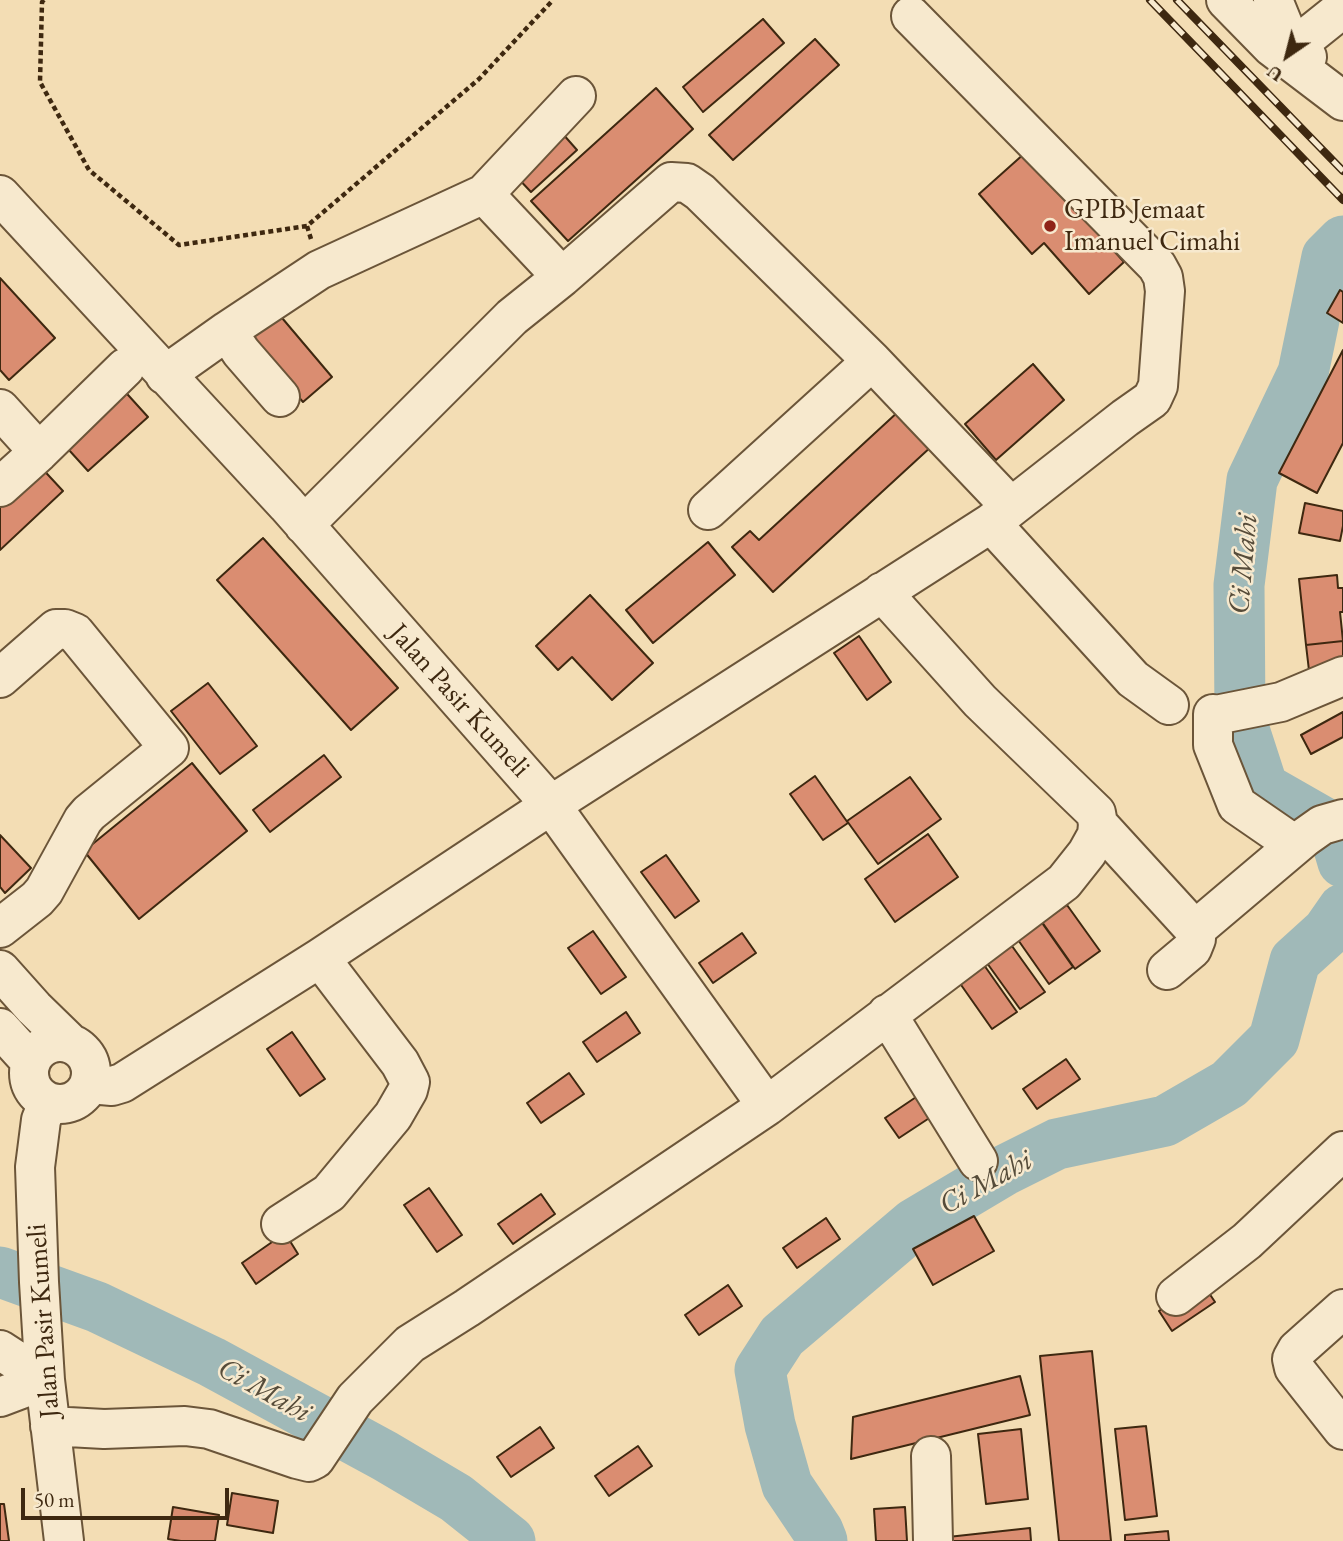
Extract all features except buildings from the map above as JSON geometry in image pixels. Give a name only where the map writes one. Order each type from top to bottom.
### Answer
[{"type":"street","points":[[1226,0],[1272,47],[1343,100]]},
{"type":"street","points":[[1273,0],[1286,32],[1343,100]]},
{"type":"street","points":[[1297,45],[1337,7]]},
{"type":"street","points":[[767,1106],[551,805],[1001,515],[1152,399],[1158,386],[1165,291],[1163,277],[1157,266],[911,16]]},
{"type":"street","points":[[165,375],[319,270],[484,194],[576,96]]},
{"type":"street","points":[[304,525],[512,317],[671,182],[687,183],[700,192],[872,361],[1133,679],[1169,705]]},
{"type":"street","points":[[484,194],[562,277]]},
{"type":"street","name":"Jalan Pasir Kumeli","points":[[0,195],[304,525],[551,805],[320,958],[122,1083],[112,1086],[90,1084]]},
{"type":"street","points":[[227,331],[241,352],[281,397]]},
{"type":"street","points":[[708,510],[872,361]]},
{"type":"street","points":[[0,487],[125,368]]},
{"type":"street","points":[[0,409],[39,452]]},
{"type":"street","points":[[50,1426],[104,1429],[185,1426],[209,1429],[296,1459],[309,1462],[315,1459],[365,1388],[410,1344],[767,1106],[1064,882],[1087,853],[1097,835],[1096,813],[980,701],[882,592]]},
{"type":"street","points":[[0,678],[56,629],[75,633],[169,748],[89,813],[44,891],[0,928]]},
{"type":"street","points":[[1300,841],[1237,805],[1213,745],[1217,714],[1281,702],[1343,676]]},
{"type":"street","points":[[1195,930],[1300,841],[1322,825],[1343,819]]},
{"type":"street","points":[[1098,824],[1195,930],[1196,939],[1192,949],[1167,970]]},
{"type":"street","points":[[281,1224],[328,1193],[393,1116],[410,1082],[400,1063],[320,958]]},
{"type":"street","points":[[0,970],[34,1008],[85,1054],[91,1069],[90,1084],[80,1098],[65,1105],[48,1103],[34,1093],[28,1078],[30,1061],[40,1048],[55,1041],[71,1044]]},
{"type":"street","points":[[887,1014],[978,1161]]},
{"type":"street","points":[[0,1028],[30,1061]]},
{"type":"street","name":"Jalan Pasir Kumeli","points":[[48,1103],[41,1120],[35,1167],[39,1282],[50,1426],[64,1541]]},
{"type":"street","points":[[1176,1296],[1247,1241],[1343,1151]]},
{"type":"street","points":[[1343,1310],[1297,1350],[1293,1359],[1294,1368],[1343,1430]]},
{"type":"street","points":[[0,1350],[17,1362],[44,1361]]},
{"type":"street","points":[[0,1397],[44,1361]]},
{"type":"street","points":[[931,1456],[933,1541]]},
{"type":"path","points":[[44,0],[40,82],[89,170],[178,245],[307,226],[479,79],[553,0]]},
{"type":"path","points":[[307,226],[319,270]]},
{"type":"waterway","name":"Ci Mahi","points":[[1343,241],[1327,257],[1303,373],[1252,480],[1239,585],[1240,717],[1263,788],[1333,828],[1343,862]]},
{"type":"waterway","name":"Ci Mahi","points":[[822,1541],[787,1485],[770,1425],[760,1370],[782,1336],[914,1224],[1003,1171],[1057,1144],[1165,1121],[1229,1084],[1274,1039],[1295,961],[1327,932],[1343,909]]},
{"type":"waterway","name":"Ci Mahi","points":[[0,1272],[97,1307],[212,1362],[385,1456],[456,1498],[510,1541]]},
{"type":"railway","points":[[1150,0],[1343,200]]},
{"type":"railway","points":[[1177,0],[1343,171]]},
{"type":"place","name":"GPIB Jemaat Imanuel Cimahi","points":[[1050,226]]}]
